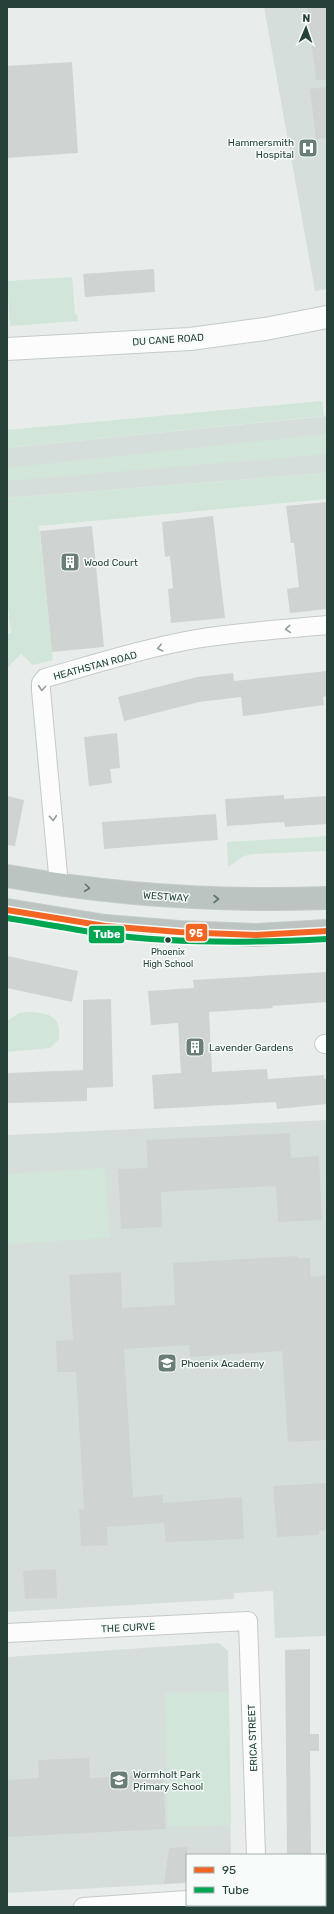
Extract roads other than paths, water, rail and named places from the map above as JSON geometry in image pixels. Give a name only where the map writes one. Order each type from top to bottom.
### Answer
[{"type":"highway","name":"WESTWAY","points":[[7,876],[59,885],[203,899],[327,898]]},
{"type":"highway","points":[[7,910],[105,926],[179,932],[256,935],[327,931]]},
{"type":"street","name":"DU CANE ROAD","points":[[7,349],[190,339],[265,330],[327,317]]},
{"type":"street","name":"HEATHSTAN ROAD","points":[[59,885],[41,690],[41,683],[45,678],[140,652],[195,640],[259,631],[327,625]]},
{"type":"street","name":"THE CURVE","points":[[7,1633],[248,1621]]},
{"type":"street","name":"ERICA STREET","points":[[248,1621],[256,1854]]},
{"type":"street","points":[[82,1907],[186,1900]]},
{"type":"place","name":"Hammersmith Hospital","points":[[308,148]]},
{"type":"place","name":"Wood Court","points":[[70,562]]},
{"type":"place","name":"Phoenix High School","points":[[168,940]]},
{"type":"place","name":"Lavender Gardens","points":[[195,1047]]},
{"type":"place","name":"Phoenix Academy","points":[[167,1363]]},
{"type":"place","name":"Wormholt Park Primary School","points":[[119,1780]]}]
